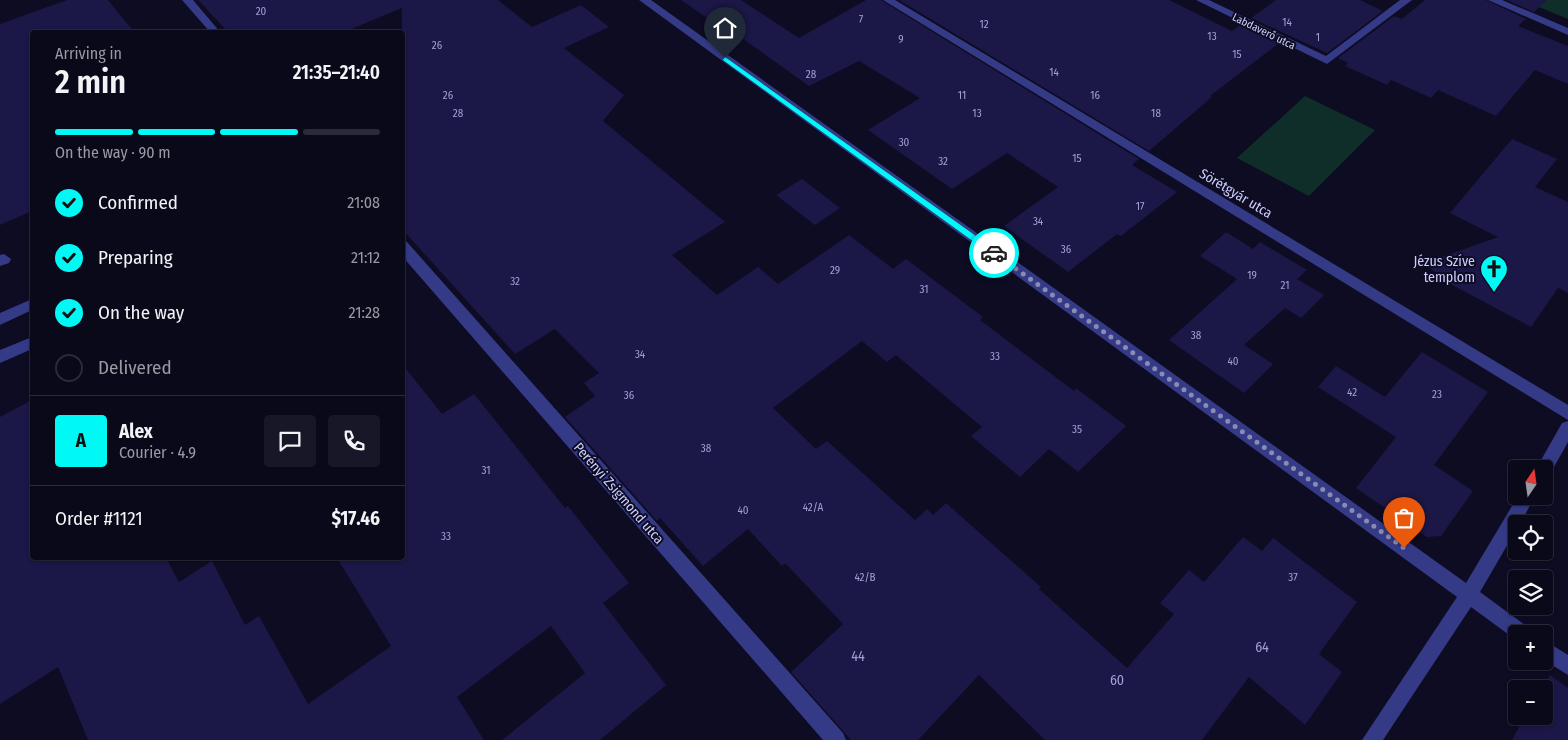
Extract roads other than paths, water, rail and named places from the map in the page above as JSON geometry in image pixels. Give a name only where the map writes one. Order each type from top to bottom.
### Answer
[{"type":"street","points":[[187,0],[214,30]]},
{"type":"street","points":[[644,0],[1510,625]]},
{"type":"street","name":"Sörétgyár utca","points":[[888,0],[1568,412]]},
{"type":"street","name":"Labdaverő utca","points":[[1201,0],[1328,61],[1407,0]]},
{"type":"street","points":[[1493,0],[1568,32]]},
{"type":"street","name":"Perényi Zsigmond utca","points":[[405,249],[836,740]]},
{"type":"street","points":[[0,319],[30,304]]},
{"type":"street","points":[[0,357],[30,344]]},
{"type":"street","points":[[1549,460],[1568,428]]},
{"type":"street","points":[[1372,740],[1468,595],[1522,505]]},
{"type":"street","points":[[1553,655],[1568,666]]},
{"type":"place","name":"Jézus Szíve templom","points":[[1494,293]]}]
